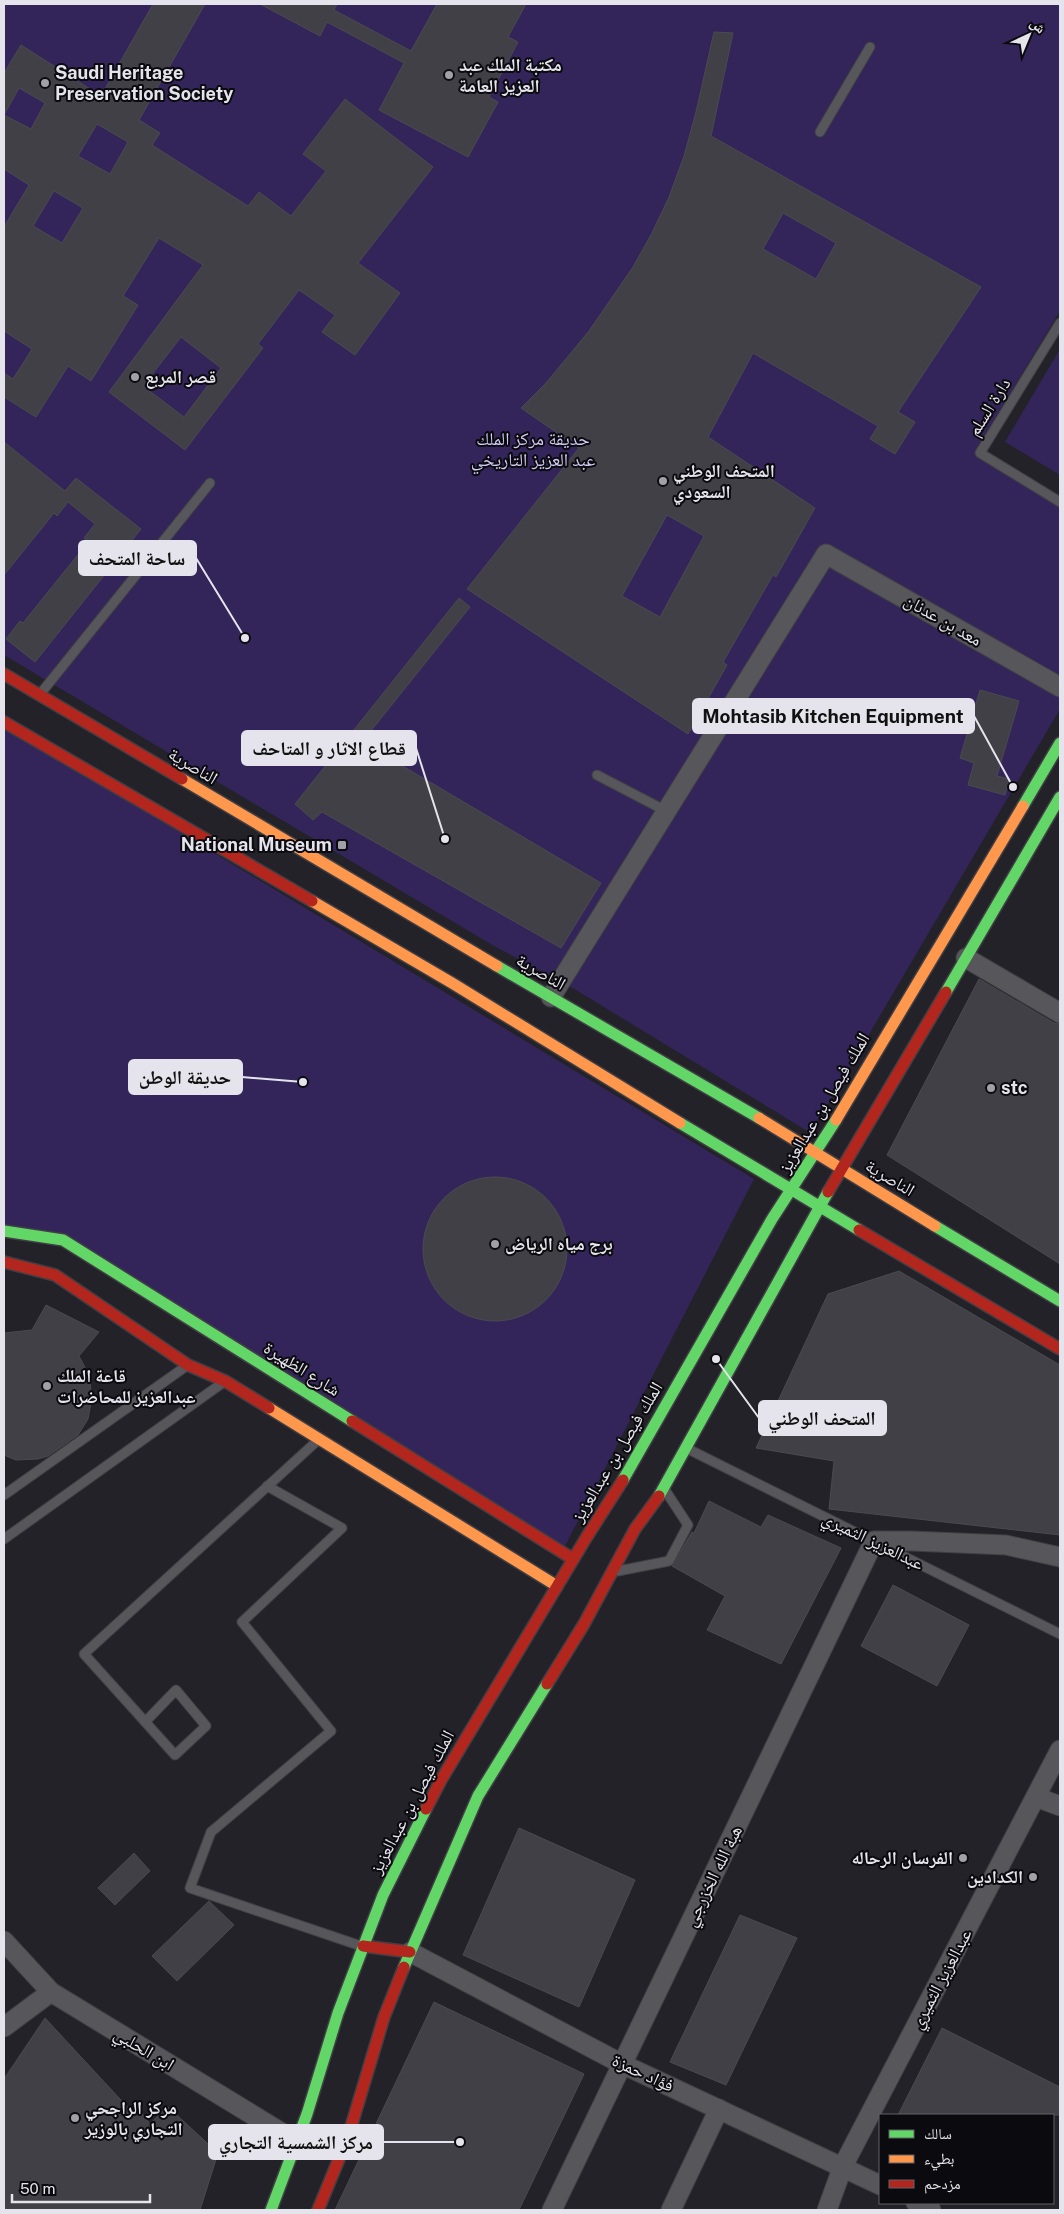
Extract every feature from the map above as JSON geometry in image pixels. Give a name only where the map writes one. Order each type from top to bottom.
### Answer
[{"type":"street","name":"معد بن عدنان","points":[[666,811],[826,554],[1060,687]]},
{"type":"street","name":"الناصرية","points":[[4,674],[816,1152],[842,1170],[1060,1301]]},
{"type":"street","points":[[4,722],[452,984],[732,1155],[1060,1348]]},
{"type":"street","name":"الملك فيصل بن عبدالعزيز","points":[[271,2210],[297,2142],[338,2013],[383,1895],[441,1780],[573,1559],[639,1455],[772,1219],[816,1152],[1060,743]]},
{"type":"street","points":[[318,2210],[348,2137],[384,2017],[410,1952],[478,1796],[584,1624],[635,1529],[664,1488],[820,1206],[1060,797]]},
{"type":"street","points":[[551,997],[666,811]]},
{"type":"street","points":[[452,984],[471,990],[484,980],[485,964],[472,951]]},
{"type":"street","points":[[966,958],[1060,1013]]},
{"type":"street","name":"شارع الظهيرة","points":[[4,1231],[62,1240],[573,1559]]},
{"type":"street","points":[[4,1262],[55,1275],[188,1365],[225,1381],[557,1586]]},
{"type":"street","points":[[874,1541],[1006,1546],[1060,1557]]},
{"type":"street","name":"هبة الله الخزرجي","points":[[552,2210],[874,1541]]},
{"type":"street","name":"عبدالعزيز الثميري","points":[[827,2210],[843,2166],[1060,1750]]},
{"type":"street","points":[[1036,1797],[1060,1806]]},
{"type":"street","name":"ابن الحلبي","points":[[4,1941],[51,1992],[297,2142]]},
{"type":"street","points":[[363,1946],[410,1952]]},
{"type":"street","name":"فؤاد حمزة","points":[[410,1952],[622,2064],[879,2184]]},
{"type":"street","points":[[4,2026],[51,1992]]},
{"type":"street","points":[[671,2210],[719,2109]]},
{"type":"street","points":[[918,2204],[931,2210]]},
{"type":"lane","points":[[820,132],[870,47]]},
{"type":"lane","name":"دارة السلم","points":[[1060,323],[980,453],[1060,502]]},
{"type":"lane","points":[[39,695],[210,483]]},
{"type":"lane","points":[[597,775],[666,811]]},
{"type":"lane","points":[[4,1495],[188,1365]]},
{"type":"lane","points":[[4,1539],[225,1381]]},
{"type":"lane","points":[[145,1722],[176,1690],[206,1726],[175,1755],[145,1722],[84,1654],[319,1439]]},
{"type":"lane","name":"عبدالعزيز الثميري","points":[[685,1448],[1060,1634]]},
{"type":"lane","points":[[267,1486],[342,1528],[242,1622],[331,1731],[210,1832],[190,1888],[363,1946]]},
{"type":"lane","points":[[613,1572],[669,1561],[688,1525],[664,1488]]},
{"type":"green space","name":"حديقة مركز الملك عبد العزيز التاريخي","points":[[4,4],[1060,4],[1060,311],[978,446],[1060,501],[1060,709],[824,1111],[809,1132],[576,990],[494,946],[4,655]]},
{"type":"green space","points":[[1060,349],[1060,475],[1005,442]]},
{"type":"green space","points":[[4,726],[754,1179],[563,1550],[60,1242],[4,1233]]},
{"type":"building","points":[[153,4],[205,4],[139,120],[160,133],[152,145],[248,206],[259,192],[291,216],[326,171],[303,154],[345,99],[433,167],[358,263],[400,293],[355,355],[322,332],[335,315],[299,290],[258,344],[263,348],[185,450],[109,392],[203,265],[159,238],[123,296],[138,305],[91,381],[68,366],[36,417],[4,397],[4,373],[13,379],[32,349],[4,331],[4,227],[29,185],[4,169],[4,115],[4,73],[21,45],[101,96]],"holes":[[[19,88],[45,103],[31,129],[4,115]],[[97,124],[128,142],[110,174],[78,156]],[[54,191],[83,208],[62,243],[33,226]],[[181,337],[221,368],[184,417],[143,386]]]},
{"type":"building","name":"مكتبة الملك عبد العزيز العامة","points":[[260,4],[337,4],[334,10],[411,51],[437,4],[526,4],[508,37],[518,42],[489,97],[498,102],[468,157],[379,110],[404,63],[327,22],[320,36]]},
{"type":"building","name":"المتحف الوطني السعودي","points":[[714,32],[733,33],[711,136],[981,287],[898,412],[915,422],[895,454],[870,439],[878,426],[753,353],[708,437],[815,508],[776,577],[773,575],[723,662],[727,665],[688,734],[467,589],[579,448],[521,408],[546,383],[589,331],[633,267],[669,197],[684,156]],"holes":[[[783,213],[836,243],[816,279],[763,249]],[[667,515],[704,536],[660,617],[622,596]]]},
{"type":"building","points":[[4,442],[65,491],[76,478],[141,529],[35,662],[6,639],[20,621],[23,623],[89,541],[84,538],[95,524],[68,502],[57,516],[54,513],[4,575]]},
{"type":"building","points":[[459,598],[470,607],[362,742],[601,883],[561,948],[322,812],[313,820],[295,804]]},
{"type":"building","points":[[980,690],[1019,701],[997,776],[1009,779],[1005,795],[968,785],[974,763],[960,758]]},
{"type":"building","name":"stc","points":[[979,979],[1054,1023],[1060,1024],[1060,1264],[887,1155]]},
{"type":"building","name":"برج مياه الرياض","points":[[495,1177],[522,1183],[535,1189],[546,1198],[555,1209],[561,1222],[567,1249],[561,1276],[555,1289],[546,1300],[535,1309],[522,1315],[495,1321],[468,1315],[455,1309],[444,1300],[435,1289],[429,1276],[423,1249],[429,1222],[435,1209],[444,1198],[455,1189],[468,1183]]},
{"type":"building","points":[[899,1271],[1060,1365],[1060,1535],[829,1509],[834,1461],[756,1448],[828,1294]]},
{"type":"building","name":"قاعة الملك عبدالعزيز للمحاضرات","points":[[46,1305],[99,1332],[79,1356],[89,1375],[92,1397],[88,1419],[78,1435],[48,1456],[38,1459],[16,1460],[4,1455],[4,1333],[32,1330]]},
{"type":"building","points":[[709,1501],[761,1527],[768,1515],[841,1548],[781,1664],[707,1630],[725,1596],[672,1566],[692,1532],[694,1533]]},
{"type":"building","points":[[893,1585],[969,1625],[937,1686],[861,1646]]},
{"type":"building","points":[[519,1828],[635,1880],[579,2007],[463,1955]]},
{"type":"building","points":[[134,1853],[150,1871],[115,1905],[98,1888]]},
{"type":"building","points":[[209,1901],[234,1925],[177,1981],[152,1956]]},
{"type":"building","points":[[740,1915],[797,1938],[726,2085],[670,2062]]},
{"type":"building","points":[[434,2002],[584,2074],[519,2210],[335,2210]]},
{"type":"building","name":"مركز الراجحي التجاري بالوزير","points":[[45,2018],[132,2112],[136,2106],[150,2124],[167,2106],[218,2153],[200,2210],[4,2210],[4,2079]]},
{"type":"building","points":[[942,2028],[1060,2087],[1060,2115],[899,2114]]},
{"type":"traffic: fast","points":[[1023,806],[1060,743]]},
{"type":"traffic: fast","points":[[946,992],[1060,797]]},
{"type":"traffic: fast","points":[[497,966],[759,1118]]},
{"type":"traffic: fast","points":[[623,1480],[772,1219],[836,1120]]},
{"type":"traffic: fast","points":[[680,1123],[859,1230]]},
{"type":"traffic: fast","points":[[659,1496],[828,1192]]},
{"type":"traffic: fast","points":[[935,1226],[1060,1301]]},
{"type":"traffic: fast","points":[[4,1231],[63,1240],[352,1421]]},
{"type":"traffic: fast","points":[[404,1967],[478,1796],[547,1684]]},
{"type":"traffic: fast","points":[[271,2210],[307,2114],[338,2013],[383,1895],[426,1809]]},
{"type":"traffic: slow","points":[[182,779],[497,966]]},
{"type":"traffic: slow","points":[[836,1120],[1023,806]]},
{"type":"traffic: slow","points":[[312,901],[452,983],[680,1123]]},
{"type":"traffic: slow","points":[[759,1118],[935,1226]]},
{"type":"traffic: slow","points":[[269,1408],[557,1586]]},
{"type":"traffic: jam","points":[[4,674],[182,779]]},
{"type":"traffic: jam","points":[[4,722],[312,901]]},
{"type":"traffic: jam","points":[[828,1192],[946,992]]},
{"type":"traffic: jam","points":[[859,1230],[1060,1349]]},
{"type":"traffic: jam","points":[[4,1262],[55,1275],[188,1365],[225,1381],[269,1408]]},
{"type":"traffic: jam","points":[[352,1421],[573,1559]]},
{"type":"traffic: jam","points":[[426,1809],[441,1780],[586,1538],[623,1480]]},
{"type":"traffic: jam","points":[[547,1684],[584,1624],[635,1529],[659,1496]]},
{"type":"traffic: jam","points":[[363,1946],[410,1952]]},
{"type":"traffic: jam","points":[[318,2210],[348,2137],[384,2017],[404,1967]]},
{"type":"place","name":"مكتبة الملك عبد العزيز العامة","points":[[449,75]]},
{"type":"place","name":"Saudi Heritage Preservation Society","points":[[45,83]]},
{"type":"place","name":"قصر المربع","points":[[135,377]]},
{"type":"place","name":"المتحف الوطني السعودي","points":[[663,481]]},
{"type":"place","name":"ساحة المتحف","points":[[245,638]]},
{"type":"place","name":"Mohtasib Kitchen Equipment","points":[[1013,787]]},
{"type":"place","name":"قطاع الاثار و المتاحف","points":[[445,839]]},
{"type":"place","name":"National Museum","points":[[342,845]]},
{"type":"place","name":"حديقة الوطن","points":[[303,1082]]},
{"type":"place","name":"stc","points":[[991,1088]]},
{"type":"place","name":"برج مياه الرياض","points":[[495,1244]]},
{"type":"place","name":"المتحف الوطني","points":[[716,1359]]},
{"type":"place","name":"قاعة الملك عبدالعزيز للمحاضرات","points":[[47,1386]]},
{"type":"place","name":"الفرسان الرحاله","points":[[963,1858]]},
{"type":"place","name":"الكدادين","points":[[1033,1877]]},
{"type":"place","name":"مركز الراجحي التجاري بالوزير","points":[[75,2118]]},
{"type":"place","name":"مركز الشمسية التجاري","points":[[460,2142]]}]
